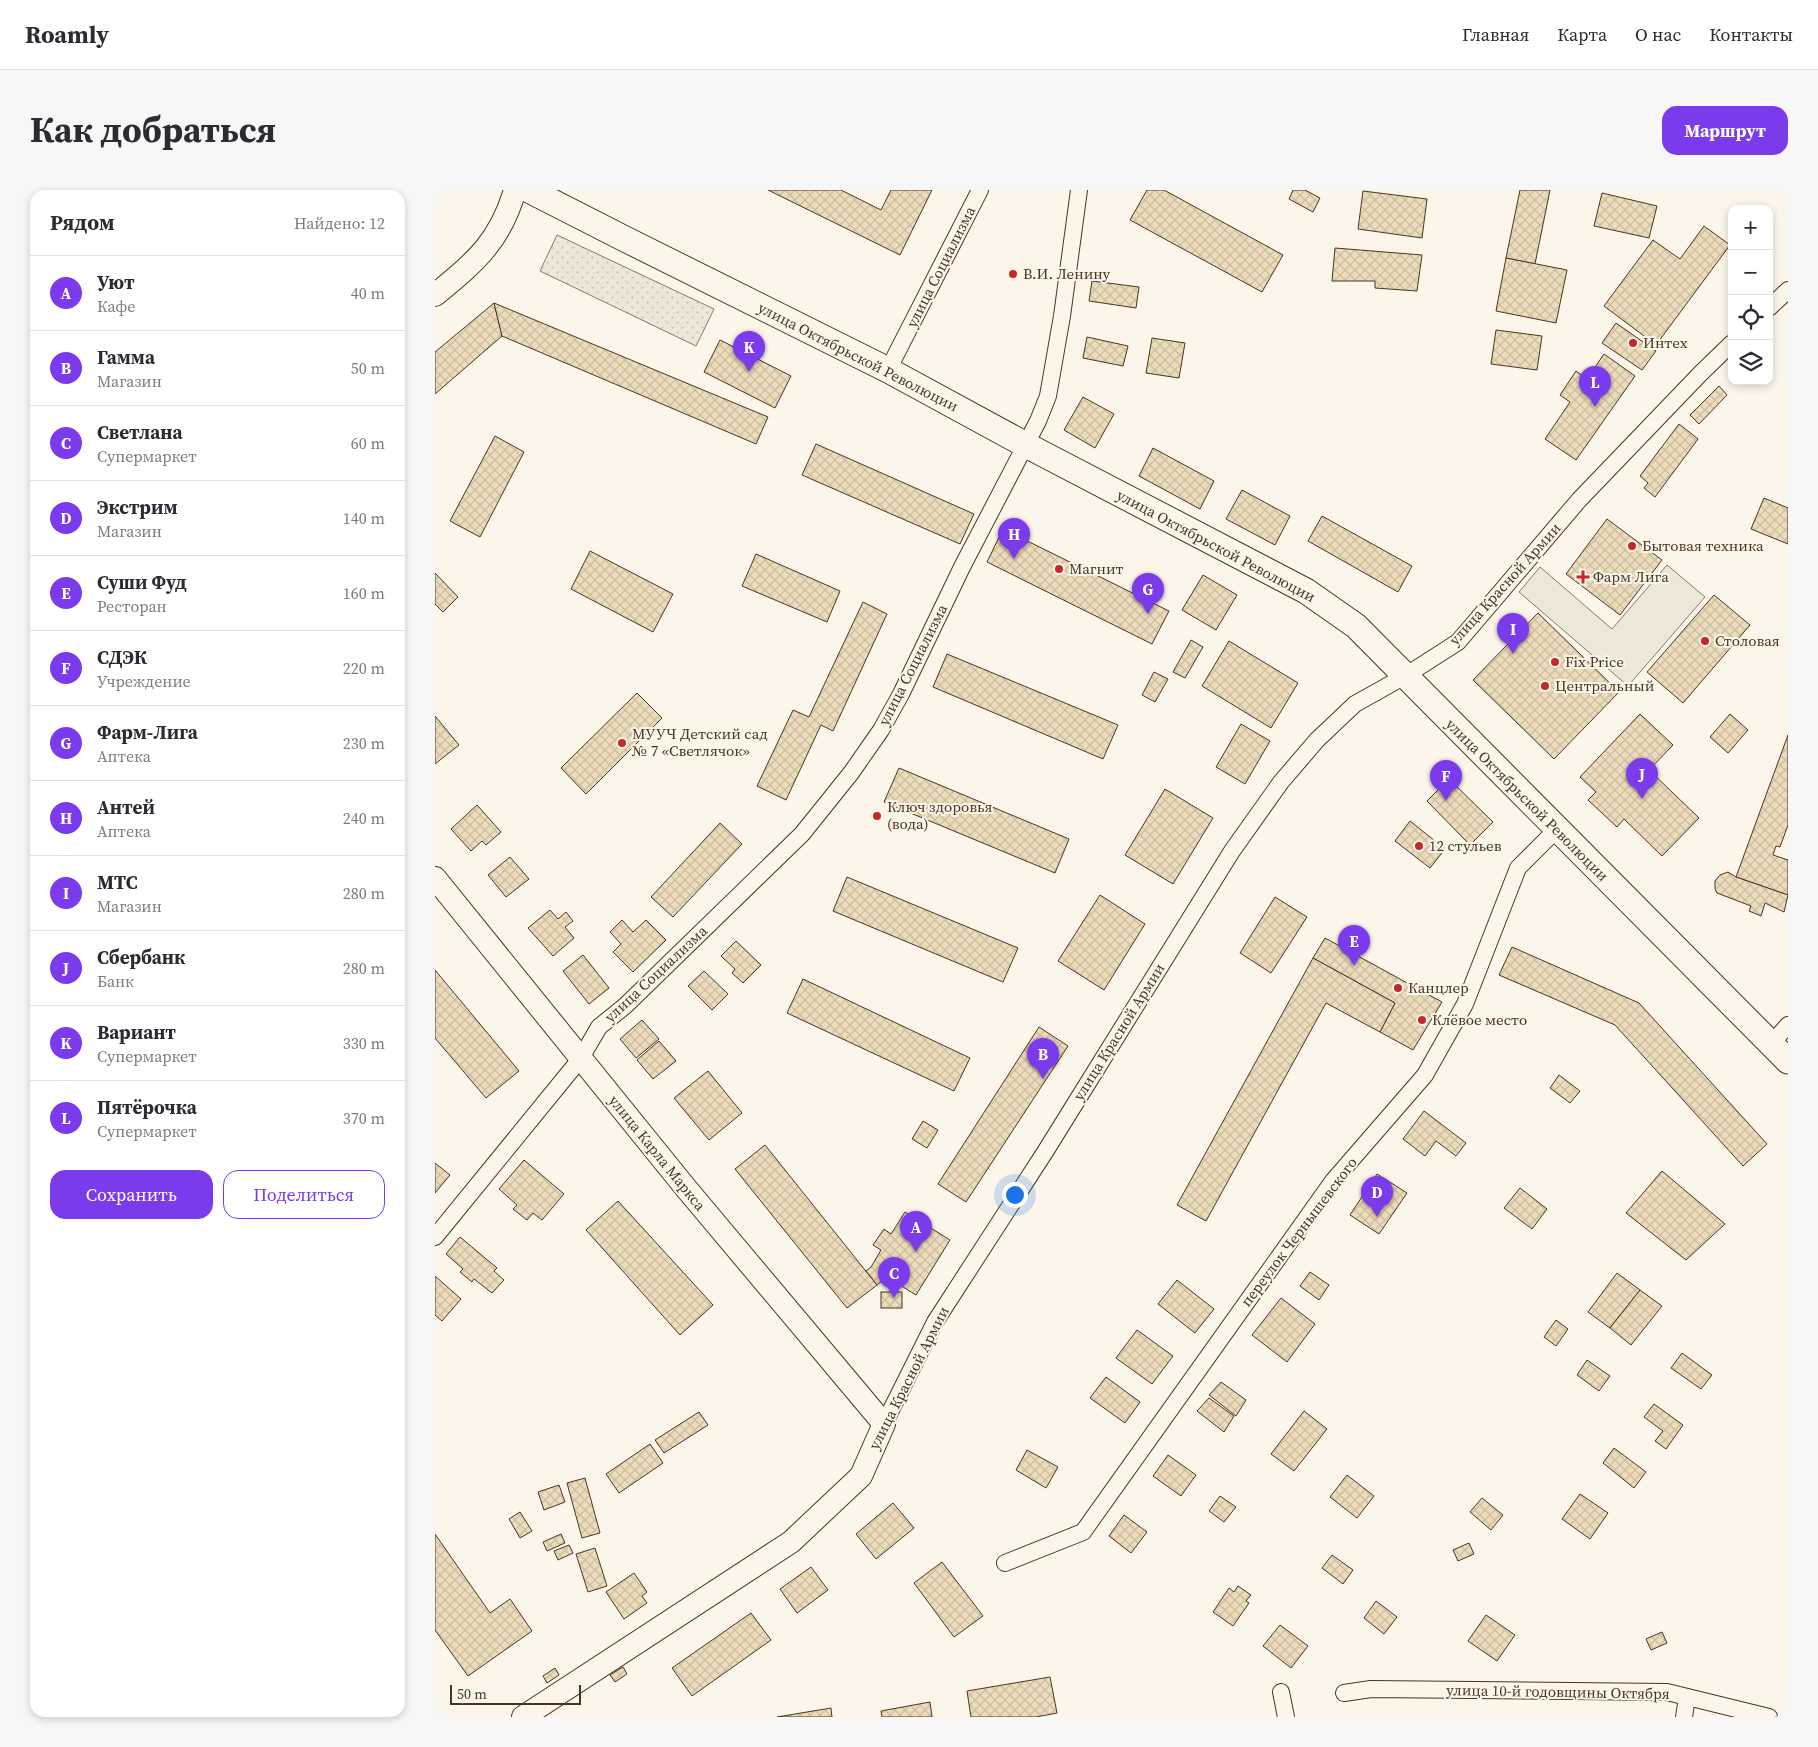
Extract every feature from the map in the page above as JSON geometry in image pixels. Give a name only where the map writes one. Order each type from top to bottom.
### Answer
[{"type":"main road","points":[[435,295],[472,265],[495,237],[510,206],[515,190]]},
{"type":"main road","name":"улица Октябрьской Революции","points":[[529,190],[625,240],[888,370],[1026,445],[1306,591],[1356,626],[1556,830],[1780,1053]]},
{"type":"main road","name":"улица Карла Маркса","points":[[435,878],[760,1278],[884,1424]]},
{"type":"main road","name":"улица Красной Армии","points":[[523,1717],[791,1542],[861,1476],[884,1424]]},
{"type":"street","name":"улица Социализма","points":[[888,370],[980,190]]},
{"type":"street","name":"улица Социализма","points":[[435,1237],[581,1058],[599,1028],[632,999],[802,834],[851,773],[881,730],[901,694],[961,567],[1026,445],[1047,396],[1061,316],[1079,190]]},
{"type":"street","points":[[1773,304],[1788,290]]},
{"type":"street","name":"улица Красной Армии","points":[[884,1424],[935,1322],[1232,851],[1281,782],[1317,740],[1355,704],[1405,676],[1458,642],[1579,500],[1728,347]]},
{"type":"street","name":"переулок Чернышевского","points":[[1005,1562],[1083,1532],[1333,1181],[1425,1075],[1465,1004],[1518,868],[1556,830]]},
{"type":"street","points":[[1780,1053],[1788,1026]]},
{"type":"street","name":"улица 10-й годовщины Октября","points":[[1344,1694],[1371,1689],[1667,1692],[1769,1717]]},
{"type":"street","points":[[1281,1692],[1286,1717]]},
{"type":"street","points":[[1684,1717],[1687,1697]]},
{"type":"shaded area","points":[[557,235],[714,309],[696,346],[540,271]]},
{"type":"shaded area","points":[[1667,565],[1705,597],[1628,686],[1519,592],[1540,567],[1612,629]]},
{"type":"building","points":[[768,190],[841,190],[881,210],[891,190],[932,190],[900,255]]},
{"type":"building","points":[[1147,190],[1164,190],[1283,255],[1262,292],[1130,220]]},
{"type":"building","points":[[1293,190],[1305,190],[1320,198],[1313,212],[1289,199]]},
{"type":"building","points":[[1520,190],[1550,190],[1535,264],[1506,258]]},
{"type":"building","points":[[1363,191],[1427,199],[1422,238],[1358,229]]},
{"type":"building","points":[[1602,193],[1657,206],[1649,238],[1594,226]]},
{"type":"building","points":[[1704,226],[1728,244],[1728,248],[1656,345],[1604,306],[1653,240],[1680,259]]},
{"type":"building","points":[[1335,248],[1422,255],[1417,291],[1375,288],[1375,281],[1332,281]]},
{"type":"building","points":[[1506,258],[1567,270],[1556,323],[1496,311]]},
{"type":"building","points":[[1092,281],[1139,287],[1136,308],[1089,301]]},
{"type":"building","points":[[494,303],[502,336],[435,394],[435,352]]},
{"type":"building","points":[[494,303],[768,417],[756,444],[502,336]]},
{"type":"building","points":[[1616,323],[1656,351],[1642,370],[1602,343]]},
{"type":"building","points":[[1496,330],[1542,336],[1537,370],[1491,364]]},
{"type":"building","points":[[1087,337],[1128,346],[1123,366],[1083,358]]},
{"type":"building","points":[[1152,338],[1185,343],[1179,378],[1146,373]]},
{"type":"building","points":[[720,340],[791,376],[775,408],[704,372]]},
{"type":"building","points":[[1604,354],[1635,376],[1576,460],[1545,439],[1570,402],[1560,395],[1576,371],[1587,379]]},
{"type":"building","points":[[1719,386],[1727,395],[1699,424],[1690,415]]},
{"type":"building","points":[[1083,397],[1114,414],[1095,448],[1064,430]]},
{"type":"building","points":[[1679,424],[1698,439],[1655,497],[1644,488],[1648,483],[1640,476]]},
{"type":"building","points":[[495,436],[524,452],[480,537],[450,521]]},
{"type":"building","points":[[816,444],[974,514],[960,544],[802,475]]},
{"type":"building","points":[[1153,448],[1214,481],[1200,509],[1139,476]]},
{"type":"building","points":[[1242,490],[1290,516],[1275,545],[1226,519]]},
{"type":"building","points":[[1764,498],[1788,508],[1788,544],[1751,529]]},
{"type":"building","points":[[1322,516],[1412,566],[1398,592],[1308,541]]},
{"type":"building","points":[[1607,519],[1662,560],[1620,615],[1566,574]]},
{"type":"building","points":[[1003,529],[1169,611],[1152,644],[987,562]]},
{"type":"building","points":[[590,551],[673,594],[653,632],[571,589]]},
{"type":"building","points":[[756,554],[840,591],[827,622],[742,586]]},
{"type":"building","points":[[435,573],[458,597],[443,612],[435,604]]},
{"type":"building","points":[[1203,575],[1237,595],[1216,630],[1182,610]]},
{"type":"building","points":[[1714,595],[1750,625],[1683,703],[1647,672]]},
{"type":"building","points":[[863,602],[887,614],[833,731],[821,725],[786,800],[757,786],[793,710],[809,717]]},
{"type":"building","points":[[1538,613],[1619,692],[1554,759],[1473,680]]},
{"type":"building","points":[[1191,640],[1203,647],[1185,678],[1173,672]]},
{"type":"building","points":[[1229,641],[1298,683],[1271,728],[1202,686]]},
{"type":"building","points":[[947,654],[1118,725],[1103,759],[933,687]]},
{"type":"building","points":[[1154,672],[1168,679],[1155,702],[1142,695]]},
{"type":"building","points":[[637,693],[662,718],[586,794],[561,768]]},
{"type":"building","points":[[1640,714],[1673,745],[1649,770],[1699,818],[1662,856],[1624,819],[1617,827],[1588,800],[1596,792],[1580,777]]},
{"type":"building","points":[[1730,714],[1748,730],[1728,753],[1710,737]]},
{"type":"building","points":[[435,716],[459,745],[435,764]]},
{"type":"building","points":[[1241,724],[1270,741],[1245,784],[1216,767]]},
{"type":"building","points":[[1788,735],[1788,825],[1780,847],[1776,846],[1773,855],[1788,860],[1788,895],[1736,877]]},
{"type":"building","points":[[899,768],[1069,839],[1055,873],[884,802]]},
{"type":"building","points":[[1449,779],[1493,822],[1470,845],[1427,801]]},
{"type":"building","points":[[1165,789],[1213,818],[1173,884],[1125,855]]},
{"type":"building","points":[[477,805],[501,832],[486,845],[482,841],[471,851],[451,829]]},
{"type":"building","points":[[1410,821],[1445,849],[1430,868],[1395,841]]},
{"type":"building","points":[[720,823],[742,844],[673,917],[651,897]]},
{"type":"building","points":[[510,857],[529,879],[506,897],[488,875]]},
{"type":"building","points":[[1728,872],[1736,877],[1788,895],[1784,912],[1765,903],[1761,916],[1749,911],[1751,906],[1717,893],[1715,881],[1720,875]]},
{"type":"building","points":[[847,877],[1018,948],[1003,982],[833,911]]},
{"type":"building","points":[[1100,895],[1145,924],[1104,990],[1058,961]]},
{"type":"building","points":[[1275,897],[1307,917],[1271,973],[1240,953]]},
{"type":"building","points":[[550,910],[558,919],[566,912],[573,921],[565,927],[574,938],[553,956],[528,928]]},
{"type":"building","points":[[622,920],[633,932],[646,920],[666,940],[633,972],[613,952],[621,944],[610,932]]},
{"type":"building","points":[[1325,938],[1442,1002],[1413,1050],[1380,1032],[1395,1003],[1313,958]]},
{"type":"building","points":[[736,941],[761,965],[743,983],[732,973],[735,969],[721,956]]},
{"type":"building","points":[[1512,947],[1639,1003],[1767,1144],[1743,1166],[1615,1025],[1499,975]]},
{"type":"building","points":[[583,955],[609,988],[589,1004],[563,971]]},
{"type":"building","points":[[1313,958],[1395,1003],[1380,1032],[1326,1003],[1206,1221],[1177,1205]]},
{"type":"building","points":[[435,970],[519,1071],[486,1098],[435,1038]]},
{"type":"building","points":[[704,971],[728,994],[712,1010],[688,986]]},
{"type":"building","points":[[803,979],[970,1058],[954,1091],[787,1013]]},
{"type":"building","points":[[642,1020],[659,1039],[636,1058],[620,1039]]},
{"type":"building","points":[[1039,1027],[1068,1046],[966,1202],[938,1184]]},
{"type":"building","points":[[659,1041],[676,1061],[653,1079],[637,1060]]},
{"type":"building","points":[[708,1071],[742,1113],[709,1140],[674,1098]]},
{"type":"building","points":[[1559,1075],[1580,1091],[1570,1103],[1550,1088]]},
{"type":"building","points":[[1424,1111],[1466,1143],[1456,1156],[1436,1141],[1425,1156],[1403,1139]]},
{"type":"building","points":[[923,1121],[938,1130],[927,1148],[912,1139]]},
{"type":"building","points":[[765,1145],[877,1285],[847,1308],[735,1169]]},
{"type":"building","points":[[524,1160],[564,1194],[542,1220],[533,1213],[527,1220],[513,1209],[517,1205],[499,1189]]},
{"type":"building","points":[[435,1163],[450,1175],[435,1193]]},
{"type":"building","points":[[1662,1171],[1725,1224],[1686,1260],[1626,1213]]},
{"type":"building","points":[[1377,1174],[1407,1193],[1379,1234],[1350,1215]]},
{"type":"building","points":[[1520,1188],[1547,1209],[1532,1229],[1504,1208]]},
{"type":"building","points":[[618,1201],[713,1305],[680,1335],[586,1230]]},
{"type":"building","points":[[905,1212],[950,1240],[916,1295],[887,1277],[877,1285],[866,1271],[871,1267],[881,1250],[873,1245],[884,1229],[891,1234]]},
{"type":"building","points":[[460,1237],[497,1268],[494,1271],[504,1280],[492,1293],[474,1279],[472,1282],[460,1272],[463,1269],[446,1254]]},
{"type":"building","points":[[1310,1272],[1329,1285],[1319,1300],[1300,1286]]},
{"type":"building","points":[[1617,1273],[1640,1290],[1610,1328],[1588,1312]]},
{"type":"building","points":[[435,1276],[461,1299],[442,1321],[435,1315]]},
{"type":"building","points":[[1177,1280],[1214,1309],[1195,1333],[1158,1304]]},
{"type":"building","points":[[1640,1290],[1662,1306],[1631,1345],[1610,1328]]},
{"type":"building","points":[[881,1292],[902,1292],[902,1308],[881,1308]]},
{"type":"building","points":[[1281,1298],[1315,1324],[1287,1362],[1252,1335]]},
{"type":"building","points":[[1556,1320],[1568,1329],[1556,1346],[1544,1337]]},
{"type":"building","points":[[1137,1330],[1173,1356],[1152,1384],[1116,1358]]},
{"type":"building","points":[[1682,1353],[1712,1375],[1701,1389],[1671,1368]]},
{"type":"building","points":[[1587,1360],[1610,1376],[1599,1391],[1577,1375]]},
{"type":"building","points":[[1106,1377],[1140,1402],[1125,1423],[1090,1398]]},
{"type":"building","points":[[1221,1382],[1246,1400],[1236,1416],[1209,1395]]},
{"type":"building","points":[[1209,1398],[1234,1416],[1224,1432],[1197,1411]]},
{"type":"building","points":[[1654,1404],[1683,1425],[1666,1449],[1655,1441],[1663,1431],[1644,1417]]},
{"type":"building","points":[[1304,1411],[1327,1429],[1294,1471],[1271,1454]]},
{"type":"building","points":[[699,1412],[708,1425],[664,1453],[655,1440]]},
{"type":"building","points":[[650,1444],[663,1463],[619,1493],[606,1474]]},
{"type":"building","points":[[1614,1448],[1646,1472],[1634,1488],[1603,1463]]},
{"type":"building","points":[[1027,1450],[1058,1467],[1046,1488],[1016,1470]]},
{"type":"building","points":[[1168,1455],[1196,1475],[1181,1496],[1153,1476]]},
{"type":"building","points":[[1347,1475],[1374,1496],[1357,1518],[1330,1497]]},
{"type":"building","points":[[585,1478],[600,1533],[582,1538],[567,1483]]},
{"type":"building","points":[[559,1485],[565,1502],[544,1510],[538,1492]]},
{"type":"building","points":[[1580,1494],[1608,1513],[1590,1539],[1562,1519]]},
{"type":"building","points":[[1220,1496],[1236,1507],[1224,1522],[1209,1511]]},
{"type":"building","points":[[1482,1498],[1503,1515],[1491,1530],[1470,1512]]},
{"type":"building","points":[[893,1503],[914,1528],[876,1559],[856,1534]]},
{"type":"building","points":[[520,1512],[532,1531],[520,1538],[509,1519]]},
{"type":"building","points":[[1124,1515],[1147,1532],[1131,1553],[1109,1536]]},
{"type":"building","points":[[435,1534],[490,1613],[510,1599],[532,1631],[468,1676],[435,1630]]},
{"type":"building","points":[[561,1534],[565,1543],[547,1551],[543,1542]]},
{"type":"building","points":[[1469,1543],[1474,1554],[1458,1561],[1453,1550]]},
{"type":"building","points":[[569,1545],[573,1553],[558,1560],[554,1551]]},
{"type":"building","points":[[595,1548],[607,1586],[588,1592],[576,1554]]},
{"type":"building","points":[[1332,1555],[1353,1570],[1343,1584],[1322,1568]]},
{"type":"building","points":[[942,1562],[983,1616],[954,1637],[914,1583]]},
{"type":"building","points":[[811,1567],[828,1590],[797,1613],[780,1589]]},
{"type":"building","points":[[634,1573],[647,1592],[642,1596],[647,1603],[624,1619],[606,1592]]},
{"type":"building","points":[[1238,1586],[1251,1595],[1246,1601],[1249,1603],[1233,1626],[1213,1612],[1229,1588],[1234,1592]]},
{"type":"building","points":[[1376,1601],[1397,1617],[1384,1634],[1364,1618]]},
{"type":"building","points":[[751,1613],[771,1640],[692,1696],[672,1668]]},
{"type":"building","points":[[1486,1615],[1515,1635],[1497,1661],[1468,1641]]},
{"type":"building","points":[[1280,1625],[1308,1646],[1291,1668],[1263,1646]]},
{"type":"building","points":[[1662,1632],[1667,1643],[1651,1650],[1646,1639]]},
{"type":"building","points":[[623,1667],[627,1674],[615,1682],[610,1675]]},
{"type":"building","points":[[555,1668],[559,1675],[547,1683],[543,1676]]},
{"type":"building","points":[[1050,1677],[1057,1713],[1036,1717],[971,1717],[967,1691]]},
{"type":"building","points":[[930,1702],[932,1717],[882,1717],[881,1711]]},
{"type":"building","points":[[831,1708],[832,1717],[777,1717]]},
{"type":"place","name":"В.И. Ленину","points":[[1013,274]]},
{"type":"place","name":"Интех","points":[[1633,343]]},
{"type":"place","name":"Вариант","points":[[749,372]]},
{"type":"place","name":"Пятёрочка","points":[[1595,407]]},
{"type":"place","name":"Бытовая техника","points":[[1632,546]]},
{"type":"place","name":"Антей","points":[[1014,559]]},
{"type":"place","name":"Магнит","points":[[1059,569]]},
{"type":"place","name":"Фарм Лига","points":[[1583,577]]},
{"type":"place","name":"Фарм-Лига","points":[[1148,614]]},
{"type":"place","name":"Столовая","points":[[1705,641]]},
{"type":"place","name":"МТС","points":[[1513,654]]},
{"type":"place","name":"Fix Price","points":[[1555,662]]},
{"type":"place","name":"Центральный","points":[[1545,686]]},
{"type":"place","name":"МУУЧ Детский сад № 7 «Светлячок»","points":[[622,743]]},
{"type":"place","name":"Сбербанк","points":[[1642,799]]},
{"type":"place","name":"СДЭК","points":[[1446,801]]},
{"type":"place","name":"Ключ здоровья (вода)","points":[[877,816]]},
{"type":"place","name":"12 стульев","points":[[1419,846]]},
{"type":"place","name":"Суши Фуд","points":[[1354,966]]},
{"type":"place","name":"Канцлер","points":[[1398,988]]},
{"type":"place","name":"Клёвое место","points":[[1422,1020]]},
{"type":"place","name":"Гамма","points":[[1043,1079]]},
{"type":"place","name":"Экстрим","points":[[1377,1217]]},
{"type":"place","name":"Уют","points":[[916,1252]]},
{"type":"place","name":"Светлана","points":[[894,1298]]}]
